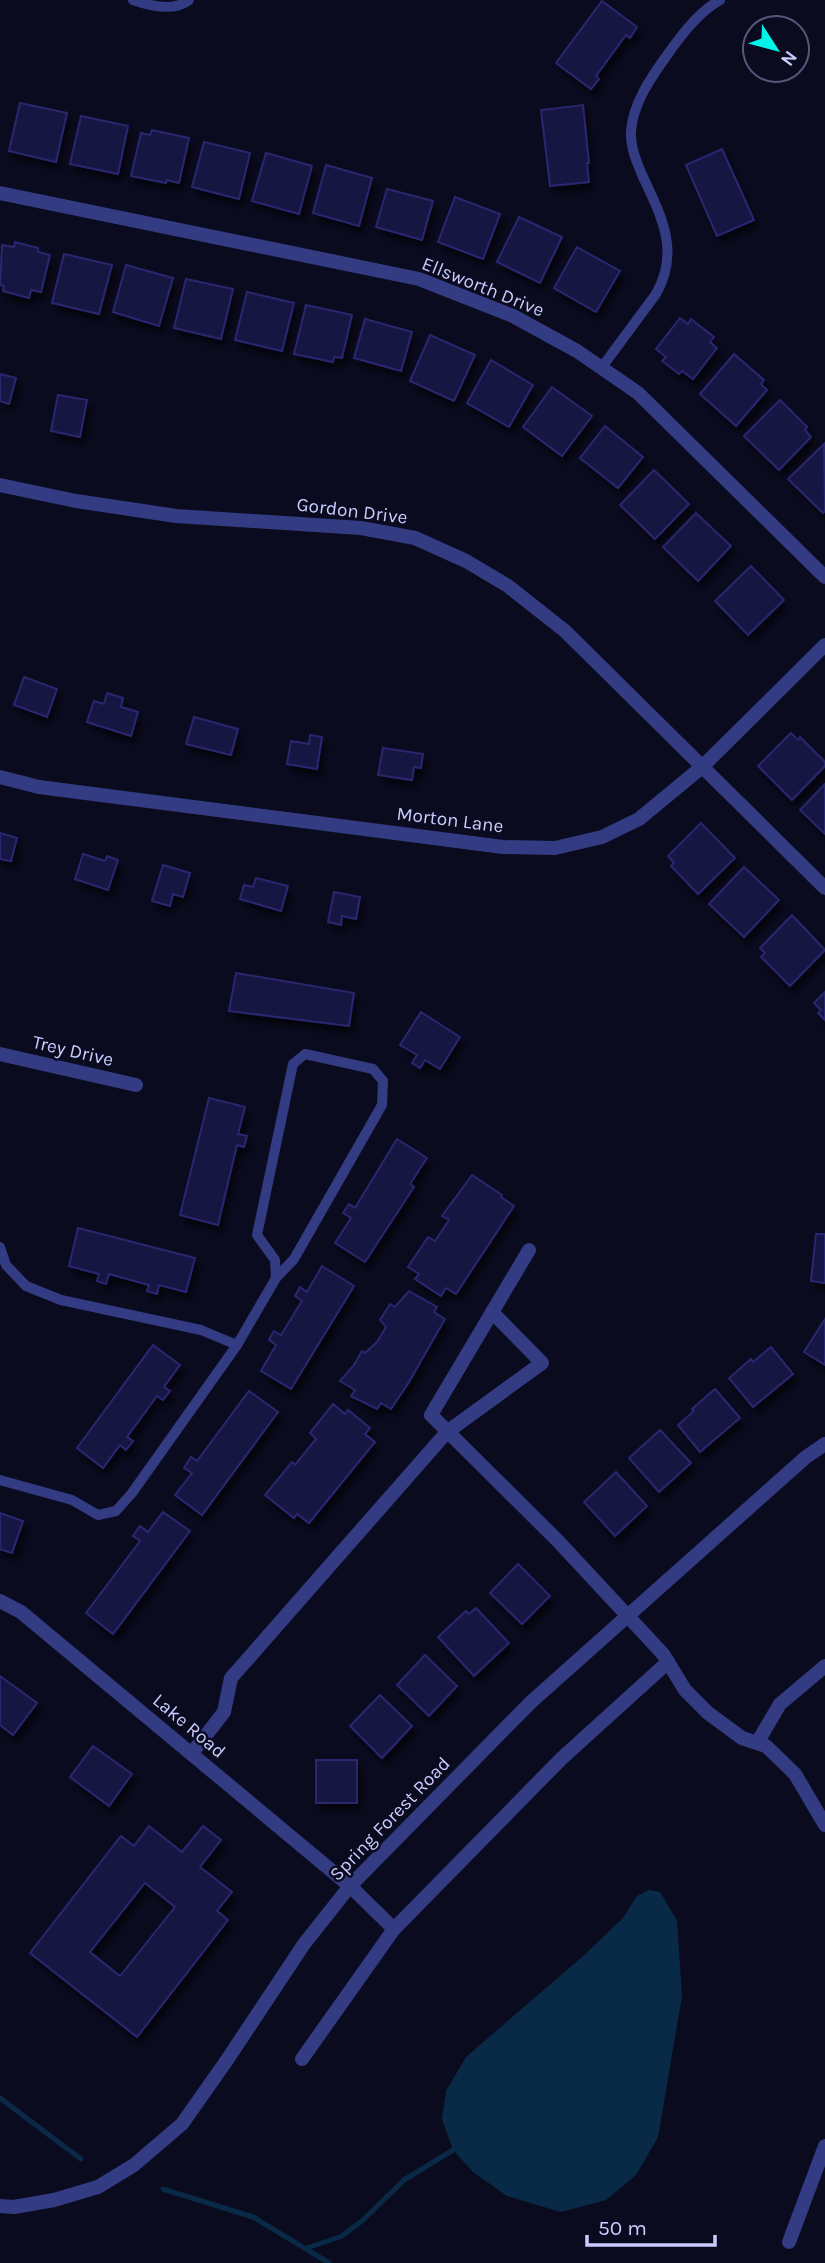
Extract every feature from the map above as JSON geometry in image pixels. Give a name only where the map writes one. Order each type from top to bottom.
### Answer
[{"type":"street","name":"Ellsworth Drive","points":[[0,193],[419,279],[513,316],[577,351],[638,393],[825,577]]},
{"type":"street","name":"Gordon Drive","points":[[0,485],[76,501],[176,516],[361,528],[415,538],[466,561],[508,586],[565,631],[825,888]]},
{"type":"street","name":"Morton Lane","points":[[0,777],[39,788],[503,847],[555,848],[601,837],[639,819],[702,766],[825,645]]},
{"type":"street","name":"Trey Drive","points":[[0,1054],[136,1085]]},
{"type":"street","points":[[529,1250],[431,1415],[558,1541],[628,1616],[668,1662],[685,1690],[708,1713],[742,1738],[766,1746],[795,1774],[825,1825]]},
{"type":"street","points":[[192,1753],[224,1712],[231,1678],[447,1432],[542,1363],[492,1312]]},
{"type":"street","name":"Spring Forest Road","points":[[0,2206],[14,2207],[54,2200],[98,2186],[134,2165],[182,2124],[304,1944],[350,1886],[531,1702],[806,1457],[825,1444]]},
{"type":"street","name":"Lake Road","points":[[0,1601],[21,1612],[192,1753],[350,1886],[394,1929]]},
{"type":"street","points":[[302,2059],[394,1929],[561,1759],[668,1662]]},
{"type":"street","points":[[757,1743],[780,1704],[825,1666]]},
{"type":"street","points":[[789,2242],[825,2146]]},
{"type":"lane","points":[[133,0],[169,7],[183,5],[189,0]]},
{"type":"lane","points":[[602,368],[656,294],[663,281],[669,258],[662,221],[636,160],[632,143],[631,131],[642,94],[652,76],[688,29],[720,0]]},
{"type":"lane","points":[[0,1480],[72,1500],[99,1515],[116,1511],[132,1493],[237,1345],[276,1278],[294,1259],[383,1105],[383,1081],[373,1069],[305,1054],[293,1064],[257,1235],[275,1260],[276,1278]]},
{"type":"lane","points":[[0,1247],[6,1265],[26,1286],[61,1300],[201,1330],[237,1345]]},
{"type":"water","points":[[649,1890],[660,1892],[677,1921],[682,1996],[658,2137],[636,2175],[606,2200],[561,2212],[507,2196],[473,2172],[453,2150],[442,2119],[446,2091],[466,2057],[581,1958],[623,1918],[637,1896]]},
{"type":"building","points":[[602,1],[637,27],[630,38],[626,35],[596,76],[599,79],[591,89],[556,63]]},
{"type":"building","points":[[20,103],[67,113],[56,162],[9,151]]},
{"type":"building","points":[[583,105],[589,182],[550,186],[541,110]]},
{"type":"building","points":[[81,116],[128,126],[118,174],[70,164]]},
{"type":"building","points":[[152,130],[189,138],[179,183],[131,176],[141,133],[150,135]]},
{"type":"building","points":[[204,142],[250,153],[239,199],[192,187]]},
{"type":"building","points":[[722,149],[754,220],[717,236],[686,165]]},
{"type":"building","points":[[266,153],[312,166],[299,214],[252,201]]},
{"type":"building","points":[[326,165],[372,178],[359,226],[313,213]]},
{"type":"building","points":[[387,189],[433,201],[422,240],[376,227]]},
{"type":"building","points":[[455,197],[500,214],[483,259],[438,242]]},
{"type":"building","points":[[519,217],[562,237],[540,283],[497,262]]},
{"type":"building","points":[[15,242],[38,248],[38,252],[50,255],[41,292],[31,290],[29,298],[3,291],[4,286],[0,285],[2,245],[14,247]]},
{"type":"building","points":[[577,247],[620,271],[596,312],[554,288]]},
{"type":"building","points":[[64,254],[112,265],[99,314],[52,303]]},
{"type":"building","points":[[126,265],[173,278],[159,326],[113,312]]},
{"type":"building","points":[[186,279],[233,289],[221,339],[174,328]]},
{"type":"building","points":[[247,292],[294,303],[282,351],[235,340]]},
{"type":"building","points":[[306,305],[352,315],[342,358],[334,357],[333,362],[294,354]]},
{"type":"building","points":[[680,318],[688,324],[691,319],[714,337],[710,342],[717,348],[693,379],[682,371],[679,374],[662,361],[666,357],[656,349]]},
{"type":"building","points":[[365,319],[412,332],[401,371],[354,358]]},
{"type":"building","points":[[430,335],[475,355],[454,401],[410,381]]},
{"type":"building","points":[[734,354],[764,380],[761,384],[767,390],[736,426],[700,394]]},
{"type":"building","points":[[491,360],[533,385],[509,427],[467,403]]},
{"type":"building","points":[[0,374],[16,378],[9,404],[0,401]]},
{"type":"building","points":[[552,387],[592,416],[562,456],[523,427]]},
{"type":"building","points":[[58,395],[87,400],[80,437],[51,431]]},
{"type":"building","points":[[780,400],[807,427],[805,430],[811,437],[779,470],[744,436]]},
{"type":"building","points":[[605,426],[643,457],[618,488],[580,458]]},
{"type":"building","points":[[824,444],[825,511],[823,513],[788,479]]},
{"type":"building","points":[[654,470],[689,504],[655,539],[620,505]]},
{"type":"building","points":[[696,513],[731,546],[698,581],[663,547]]},
{"type":"building","points":[[751,566],[784,600],[748,635],[715,601]]},
{"type":"building","points":[[24,677],[57,689],[47,717],[14,705]]},
{"type":"building","points":[[107,693],[123,698],[121,707],[138,712],[131,736],[87,722],[94,701],[104,704]]},
{"type":"building","points":[[194,717],[238,729],[231,755],[186,744]]},
{"type":"building","points":[[791,733],[798,740],[800,737],[825,762],[825,766],[792,800],[758,766]]},
{"type":"building","points":[[310,735],[322,737],[317,769],[287,764],[291,741],[309,744]]},
{"type":"building","points":[[383,748],[423,754],[421,768],[414,767],[412,780],[378,775]]},
{"type":"building","points":[[825,784],[825,834],[800,810]]},
{"type":"building","points":[[701,823],[735,858],[698,894],[671,866],[674,863],[668,856]]},
{"type":"building","points":[[0,833],[17,838],[11,861],[0,859]]},
{"type":"building","points":[[83,854],[105,861],[107,856],[118,860],[108,890],[75,879]]},
{"type":"building","points":[[163,865],[190,873],[183,897],[173,894],[170,906],[152,901]]},
{"type":"building","points":[[744,867],[779,900],[744,937],[709,904]]},
{"type":"building","points":[[256,878],[288,886],[281,911],[240,899],[244,885],[253,887]]},
{"type":"building","points":[[334,892],[360,897],[356,919],[342,916],[341,925],[328,922]]},
{"type":"building","points":[[792,915],[825,950],[790,986],[761,957],[765,953],[760,948]]},
{"type":"building","points":[[236,973],[354,993],[349,1026],[229,1011]]},
{"type":"building","points":[[825,992],[825,1020],[814,1003]]},
{"type":"building","points":[[421,1012],[460,1037],[440,1069],[425,1060],[420,1068],[412,1063],[417,1055],[400,1045]]},
{"type":"building","points":[[209,1098],[245,1107],[238,1134],[247,1136],[244,1147],[237,1145],[218,1225],[180,1215]]},
{"type":"building","points":[[397,1139],[427,1158],[410,1184],[414,1187],[365,1262],[335,1243],[351,1218],[343,1213],[349,1204],[355,1208]]},
{"type":"building","points":[[472,1175],[514,1206],[456,1294],[446,1288],[441,1296],[415,1279],[419,1274],[408,1267],[428,1237],[435,1241],[449,1220],[442,1216]]},
{"type":"building","points":[[78,1228],[195,1258],[186,1292],[159,1285],[157,1294],[147,1291],[149,1285],[109,1274],[106,1284],[97,1281],[99,1274],[69,1266]]},
{"type":"building","points":[[816,1234],[825,1234],[825,1283],[811,1281]]},
{"type":"building","points":[[322,1266],[354,1286],[291,1389],[261,1371],[276,1345],[269,1340],[274,1331],[281,1335],[302,1301],[295,1296],[300,1287],[307,1292]]},
{"type":"building","points":[[409,1291],[437,1307],[434,1312],[445,1319],[391,1409],[381,1403],[377,1409],[351,1396],[355,1390],[340,1381],[362,1351],[365,1353],[377,1342],[386,1327],[380,1320],[390,1304],[395,1307]]},
{"type":"building","points":[[825,1319],[825,1365],[804,1352]]},
{"type":"building","points":[[153,1345],[180,1365],[164,1387],[170,1391],[163,1400],[157,1396],[127,1437],[133,1441],[126,1450],[120,1445],[103,1468],[77,1448]]},
{"type":"building","points":[[771,1347],[793,1374],[753,1407],[729,1378],[751,1359],[753,1362]]},
{"type":"building","points":[[715,1389],[740,1418],[700,1452],[678,1425]]},
{"type":"building","points":[[249,1391],[278,1412],[202,1515],[175,1495],[192,1473],[184,1468],[191,1457],[197,1461]]},
{"type":"building","points":[[333,1404],[345,1414],[348,1410],[370,1428],[365,1434],[375,1442],[309,1523],[297,1514],[294,1518],[265,1495],[292,1462],[295,1465],[316,1439],[310,1433]]},
{"type":"building","points":[[660,1430],[691,1463],[659,1492],[629,1458]]},
{"type":"building","points":[[616,1472],[647,1506],[615,1536],[584,1502]]},
{"type":"building","points":[[163,1512],[190,1531],[113,1634],[86,1613],[140,1541],[133,1536],[140,1526],[148,1532]]},
{"type":"building","points":[[0,1513],[23,1521],[12,1553],[0,1549]]},
{"type":"building","points":[[518,1564],[550,1596],[522,1624],[490,1593]]},
{"type":"building","points":[[476,1608],[509,1643],[474,1676],[438,1637],[466,1611],[469,1614]]},
{"type":"building","points":[[425,1655],[457,1686],[429,1716],[397,1685]]},
{"type":"building","points":[[0,1676],[37,1703],[13,1735],[0,1725]]},
{"type":"building","points":[[380,1695],[412,1726],[382,1758],[350,1726]]},
{"type":"building","points":[[93,1746],[132,1774],[109,1806],[70,1777]]},
{"type":"building","points":[[316,1760],[357,1760],[357,1803],[316,1803]]},
{"type":"building","points":[[149,1826],[182,1852],[203,1826],[221,1840],[200,1867],[232,1892],[217,1911],[228,1920],[137,2037],[30,1953],[121,1836],[134,1846]],"holes":[[[145,1883],[175,1907],[120,1976],[90,1952]]]},
{"type":"waterway","points":[[0,2098],[81,2159]]},
{"type":"waterway","points":[[307,2248],[342,2236],[363,2220],[404,2180],[453,2150]]},
{"type":"waterway","points":[[163,2189],[253,2217],[329,2263]]}]
